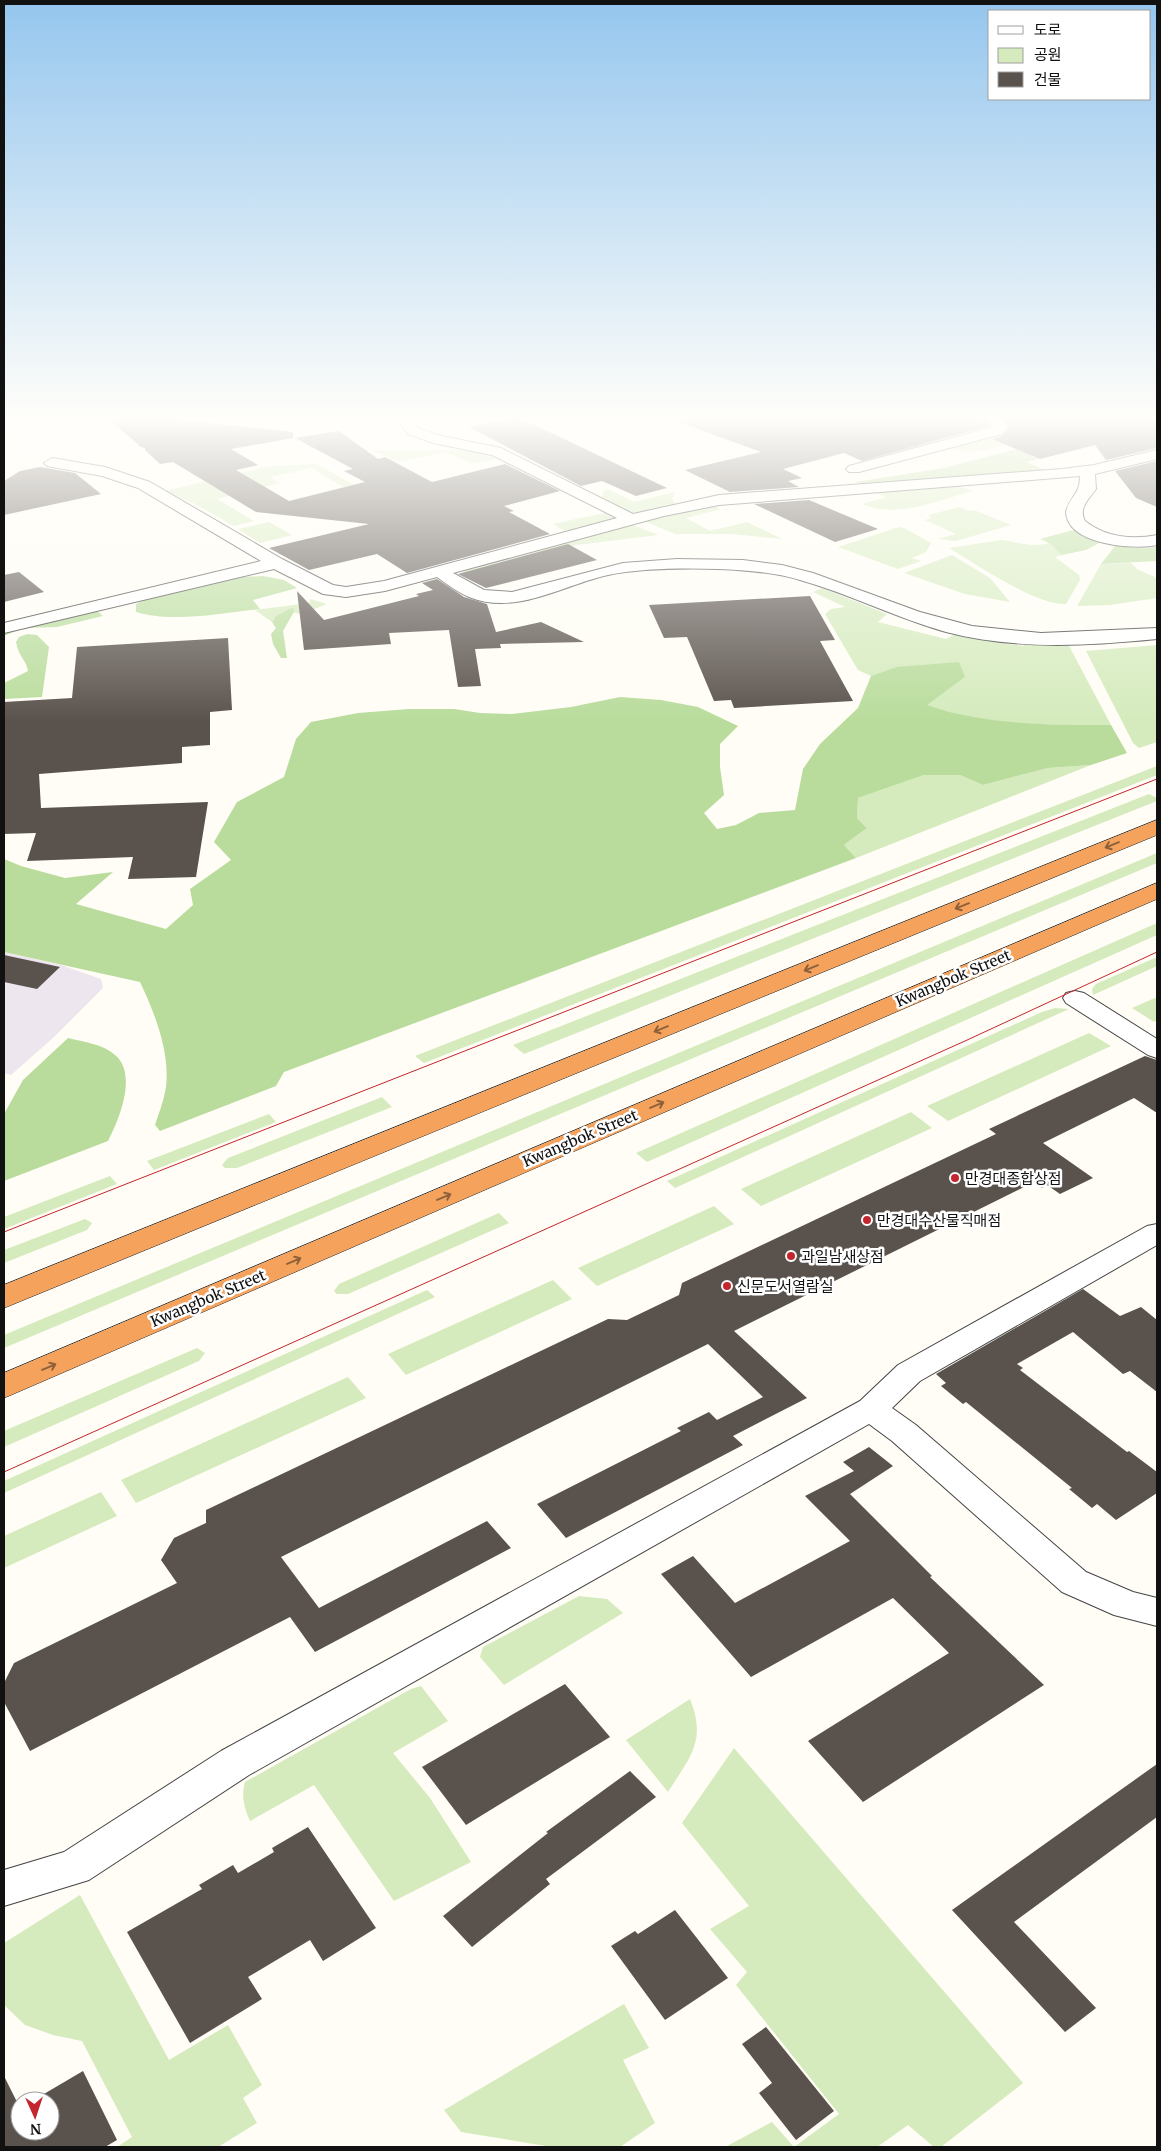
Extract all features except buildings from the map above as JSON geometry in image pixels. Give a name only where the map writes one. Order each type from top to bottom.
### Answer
[{"type":"highway","points":[[4,1297],[1157,827]]},
{"type":"highway","name":"Kwangbok Street","points":[[4,1386],[1157,890]]},
{"type":"street","points":[[202,519],[276,563],[329,590],[346,592],[385,586],[438,570],[630,519]]},
{"type":"street","points":[[1076,519],[1080,526],[1101,536],[1132,543],[1157,540]]},
{"type":"street","points":[[438,570],[480,595],[499,597],[525,594],[608,571],[665,562],[774,568],[818,579],[913,615],[972,632],[1038,638],[1109,638],[1157,634]]},
{"type":"street","points":[[4,628],[276,563]]},
{"type":"street","points":[[1075,998],[1157,1050]]},
{"type":"street","points":[[4,1888],[75,1867],[235,1763],[871,1409],[910,1373],[1157,1233]]},
{"type":"street","points":[[871,1409],[904,1432],[1074,1582],[1127,1605],[1157,1612]]},
{"type":"shaded area","points":[[4,952],[61,965],[101,979],[103,988],[54,1037],[11,1075],[4,1073]]},
{"type":"green space","points":[[222,519],[254,521],[234,526]]},
{"type":"green space","points":[[574,519],[610,519],[565,531],[553,524]]},
{"type":"green space","points":[[689,519],[710,531],[747,522],[782,539],[732,534],[675,534],[644,521]]},
{"type":"green space","points":[[997,519],[1011,525],[956,541],[938,539],[956,534],[925,520]]},
{"type":"green space","points":[[269,522],[292,535],[260,543],[238,529]]},
{"type":"green space","points":[[633,525],[658,535],[577,545],[463,573],[467,568]]},
{"type":"green space","points":[[899,527],[931,543],[926,552],[912,558],[921,561],[898,569],[838,547]]},
{"type":"green space","points":[[1073,530],[1103,541],[1086,550],[1062,555],[1049,543],[1040,539]]},
{"type":"green space","points":[[1001,540],[1031,545],[1049,543],[1062,555],[1055,557],[1079,575],[1080,580],[1066,604],[1054,603],[1023,591],[949,548]]},
{"type":"green space","points":[[1115,546],[1157,547],[1157,561],[1101,564]]},
{"type":"green space","points":[[952,555],[990,578],[1010,602],[965,594],[904,573]]},
{"type":"green space","points":[[1131,563],[1137,569],[1157,578],[1157,598],[1110,605],[1077,606],[1101,564]]},
{"type":"green space","points":[[263,576],[284,580],[297,588],[253,600],[260,609],[181,617],[165,617],[136,612],[136,604],[145,600],[242,577]]},
{"type":"green space","points":[[822,588],[887,614],[878,622],[946,639],[959,632],[999,638],[1000,643],[1024,646],[1025,642],[1068,644],[1111,725],[994,721],[948,712],[926,705],[965,677],[896,667],[871,676],[858,670],[825,614],[831,609],[845,607],[813,592]]},
{"type":"green space","points":[[310,599],[327,604],[302,614],[294,613],[295,610],[276,616],[272,622],[255,610],[309,603]]},
{"type":"green space","points":[[292,608],[295,610],[283,631],[287,658],[281,658],[273,644],[271,634],[276,628],[272,622],[276,616]]},
{"type":"green space","points":[[97,611],[103,616],[57,627],[23,628],[4,636],[4,632]]},
{"type":"green space","points":[[27,634],[37,635],[49,647],[42,697],[4,699],[4,683],[28,671],[16,642],[19,637]]},
{"type":"green space","points":[[1157,645],[1157,742],[1139,748],[1133,743],[1086,651]]},
{"type":"green space","points":[[959,662],[965,677],[927,705],[971,717],[994,720],[1041,724],[1111,725],[1127,753],[1091,765],[1048,768],[983,785],[960,775],[924,775],[858,798],[857,818],[867,828],[844,845],[856,858],[284,1072],[276,1086],[160,1131],[155,1125],[166,1087],[166,1060],[156,1020],[140,982],[4,952],[4,859],[21,866],[65,878],[113,872],[76,904],[166,929],[193,905],[190,889],[231,860],[214,842],[237,802],[284,777],[296,739],[311,722],[358,713],[409,709],[454,709],[480,713],[512,714],[571,707],[620,697],[661,700],[698,707],[738,726],[720,744],[720,767],[724,795],[704,813],[717,829],[736,825],[759,813],[795,810],[803,769],[820,744],[858,708],[871,676],[896,667]]},
{"type":"green space","points":[[1091,765],[856,858],[844,845],[867,828],[857,818],[858,798],[924,775],[960,775],[983,785],[1048,768]]},
{"type":"green space","points":[[1157,766],[1157,775],[424,1063],[415,1056]]},
{"type":"green space","points":[[1149,794],[1157,798],[1157,801],[524,1054],[513,1045]]},
{"type":"green space","points":[[1157,853],[1157,863],[4,1348],[4,1335]]},
{"type":"green space","points":[[1157,923],[1157,935],[647,1162],[636,1153]]},
{"type":"green space","points":[[1157,957],[1157,966],[1093,995],[1092,989],[1096,984]]},
{"type":"green space","points":[[1157,997],[1157,1020],[1154,1022],[1132,1008]]},
{"type":"green space","points":[[1055,1008],[1069,1009],[675,1188],[667,1181],[1042,1012]]},
{"type":"green space","points":[[1089,1033],[1111,1046],[948,1121],[927,1106]]},
{"type":"green space","points":[[68,1038],[105,1048],[122,1063],[126,1085],[117,1121],[108,1141],[4,1181],[4,1114],[23,1080]]},
{"type":"green space","points":[[382,1097],[392,1107],[237,1168],[225,1168],[222,1165],[228,1158]]},
{"type":"green space","points":[[911,1112],[932,1128],[761,1206],[741,1189]]},
{"type":"green space","points":[[269,1114],[276,1122],[154,1170],[147,1161]]},
{"type":"green space","points":[[110,1176],[117,1184],[4,1229],[4,1217]]},
{"type":"green space","points":[[714,1206],[734,1224],[597,1286],[578,1268]]},
{"type":"green space","points":[[499,1213],[509,1223],[348,1294],[337,1294],[334,1291],[339,1284]]},
{"type":"green space","points":[[85,1219],[92,1223],[87,1230],[4,1263],[4,1250]]},
{"type":"green space","points":[[553,1280],[572,1299],[406,1375],[388,1354]]},
{"type":"green space","points":[[427,1290],[435,1297],[4,1493],[4,1481]]},
{"type":"green space","points":[[197,1348],[205,1353],[199,1361],[4,1447],[4,1431]]},
{"type":"green space","points":[[348,1377],[366,1398],[136,1503],[121,1480]]},
{"type":"green space","points":[[101,1492],[117,1516],[4,1568],[4,1536]]},
{"type":"green space","points":[[579,1596],[607,1599],[623,1613],[504,1685],[480,1657],[483,1647]]},
{"type":"green space","points":[[421,1686],[448,1721],[393,1753],[430,1798],[471,1862],[394,1901],[314,1785],[250,1821],[244,1802],[245,1782],[411,1689]]},
{"type":"green space","points":[[690,1699],[697,1726],[694,1748],[668,1792],[626,1740]]},
{"type":"green space","points":[[734,1748],[1023,2083],[941,2147],[934,2147],[908,2125],[877,2147],[794,2147],[839,2114],[736,1985],[747,1972],[710,1929],[749,1906],[682,1823]]},
{"type":"green space","points":[[80,1895],[169,2060],[228,2025],[262,2085],[243,2098],[257,2123],[218,2147],[117,2147],[132,2137],[82,2041],[53,2035],[25,2025],[4,2005],[4,1943]]},
{"type":"green space","points":[[624,2004],[649,2048],[623,2060],[655,2123],[620,2147],[552,2147],[461,2132],[444,2110]]},
{"type":"green space","points":[[772,2122],[794,2147],[725,2147]]},
{"type":"tram line","points":[[4,1232],[1157,779]]},
{"type":"tram line","points":[[4,1472],[965,1041],[1157,952]]},
{"type":"place","name":"만경대종합상점","points":[[955,1178]]},
{"type":"place","name":"만경대수산물직매점","points":[[867,1220]]},
{"type":"place","name":"과일남새상점","points":[[791,1256]]},
{"type":"place","name":"신문도서열람실","points":[[727,1286]]}]
